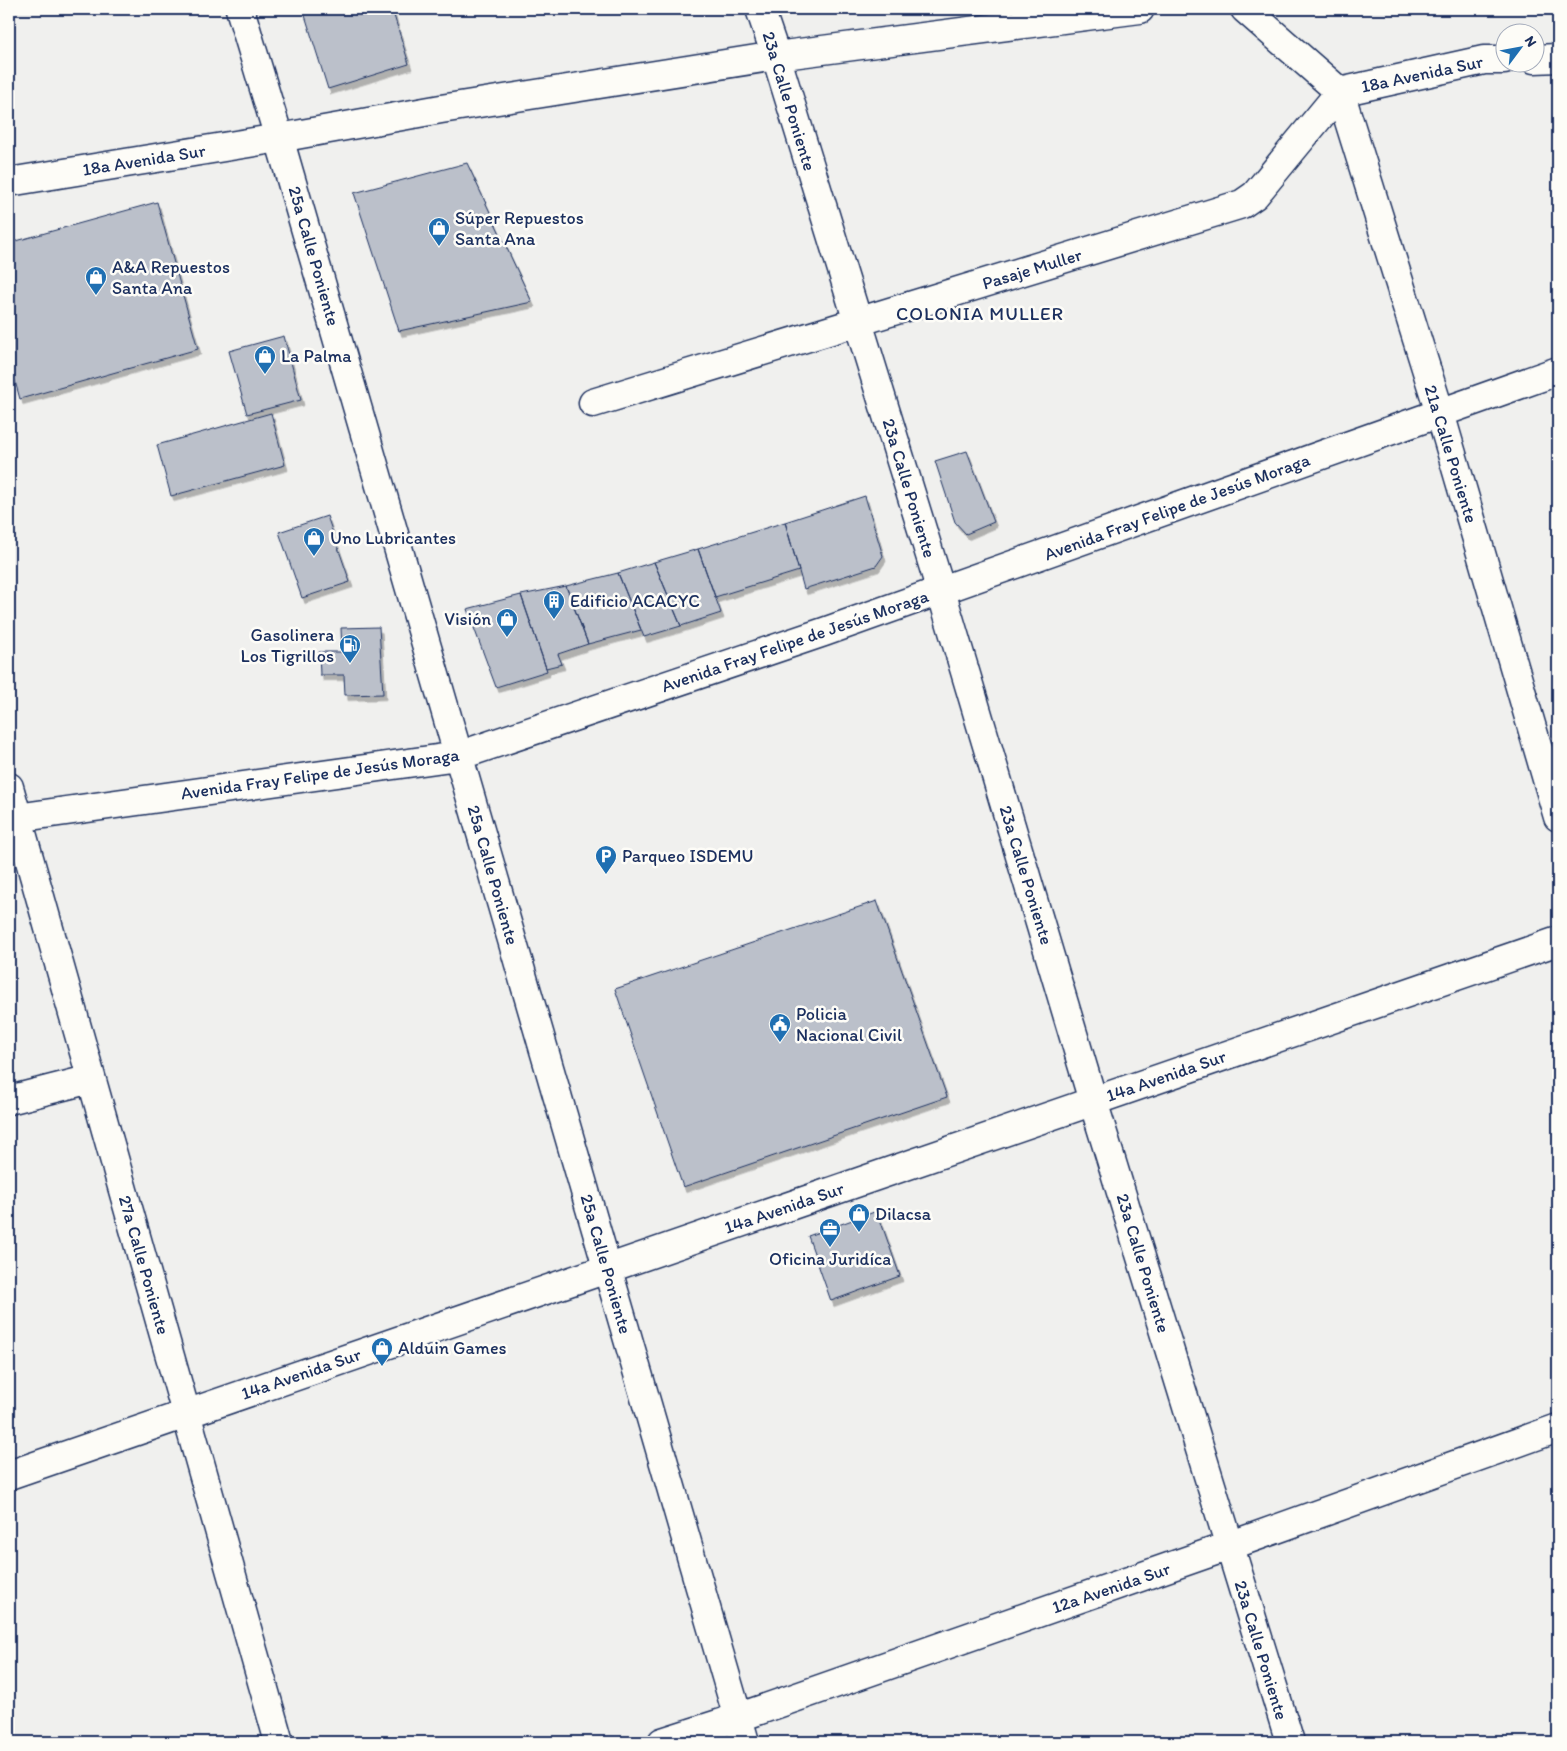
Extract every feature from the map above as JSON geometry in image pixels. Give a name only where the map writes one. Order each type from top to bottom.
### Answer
[{"type":"street","name":"25a Calle Poniente","points":[[240,9],[280,138],[741,1730]]},
{"type":"street","name":"23a Calle Poniente","points":[[760,9],[941,591],[1094,1101],[1290,1742]]},
{"type":"street","name":"18a Avenida Sur","points":[[9,182],[280,138],[451,107],[776,56],[1140,9]]},
{"type":"street","points":[[1246,9],[1340,92]]},
{"type":"street","points":[[1544,59],[1558,58]]},
{"type":"street","name":"18a Avenida Sur","points":[[1340,92],[1484,60],[1494,60]]},
{"type":"street","name":"Pasaje Muller","points":[[593,403],[1242,204],[1255,195],[1340,92]]},
{"type":"street","name":"21a Calle Poniente","points":[[1340,92],[1440,413],[1558,817]]},
{"type":"street","name":"Avenida Fray Felipe de Jesús Moraga","points":[[13,818],[458,756],[824,632],[1558,371]]},
{"type":"street","name":"27a Calle Poniente","points":[[9,787],[13,818],[91,1079],[279,1742]]},
{"type":"street","name":"14a Avenida Sur","points":[[9,1475],[1558,941]]},
{"type":"street","points":[[9,1100],[91,1079]]},
{"type":"street","name":"12a Avenida Sur","points":[[662,1742],[741,1730],[1229,1546],[1558,1428]]},
{"type":"building","points":[[303,9],[392,9],[409,64],[328,89]]},
{"type":"building","name":"Súper Repuestos Santa Ana","points":[[467,163],[532,302],[399,331],[354,193]]},
{"type":"building","name":"A&A Repuestos Santa Ana","points":[[157,202],[198,349],[20,399],[9,360],[9,243]]},
{"type":"building","name":"La Palma","points":[[284,336],[301,400],[247,414],[229,351]]},
{"type":"building","points":[[271,413],[285,465],[171,496],[157,445]]},
{"type":"building","points":[[967,451],[994,522],[966,534],[955,522],[935,461]]},
{"type":"building","points":[[865,496],[883,556],[876,566],[804,589],[785,522]]},
{"type":"building","name":"Uno Lubricantes","points":[[327,516],[350,582],[302,598],[279,532]]},
{"type":"building","points":[[785,522],[799,571],[715,597],[698,549]]},
{"type":"building","points":[[698,549],[721,613],[681,626],[654,562]]},
{"type":"building","points":[[654,562],[681,626],[644,637],[618,573]]},
{"type":"building","points":[[618,573],[641,630],[588,644],[566,586]]},
{"type":"building","name":"Edificio ACACYC","points":[[566,586],[588,644],[558,654],[562,664],[546,668],[521,595]]},
{"type":"building","name":"Visión","points":[[521,595],[547,671],[496,687],[467,609]]},
{"type":"building","name":"Gasolinera Los Tigrillos","points":[[379,627],[383,694],[345,695],[344,675],[320,675],[319,652],[342,652],[341,628]]},
{"type":"building","name":"Policia Nacional Civil","points":[[877,901],[947,1097],[683,1187],[615,989]]},
{"type":"building","points":[[877,1211],[900,1276],[831,1301],[808,1236]]},
{"type":"place","name":"Súper Repuestos Santa Ana","points":[[439,247]]},
{"type":"place","name":"A&A Repuestos Santa Ana","points":[[96,296]]},
{"type":"place","name":"La Palma","points":[[265,375]]},
{"type":"place","name":"Uno Lubricantes","points":[[314,557]]},
{"type":"place","name":"Edificio ACACYC","points":[[554,620]]},
{"type":"place","name":"Visión","points":[[507,638]]},
{"type":"place","name":"Gasolinera Los Tigrillos","points":[[350,664]]},
{"type":"place","name":"Parqueo ISDEMU","points":[[606,875]]},
{"type":"place","name":"Policia Nacional Civil","points":[[780,1043]]},
{"type":"place","name":"Dilacsa","points":[[859,1233]]},
{"type":"place","name":"Oficina Juridíca","points":[[830,1248]]},
{"type":"place","name":"Alduin Games","points":[[382,1367]]},
{"type":"district","name":"COLONIA MULLER","points":[[980,313]]}]
